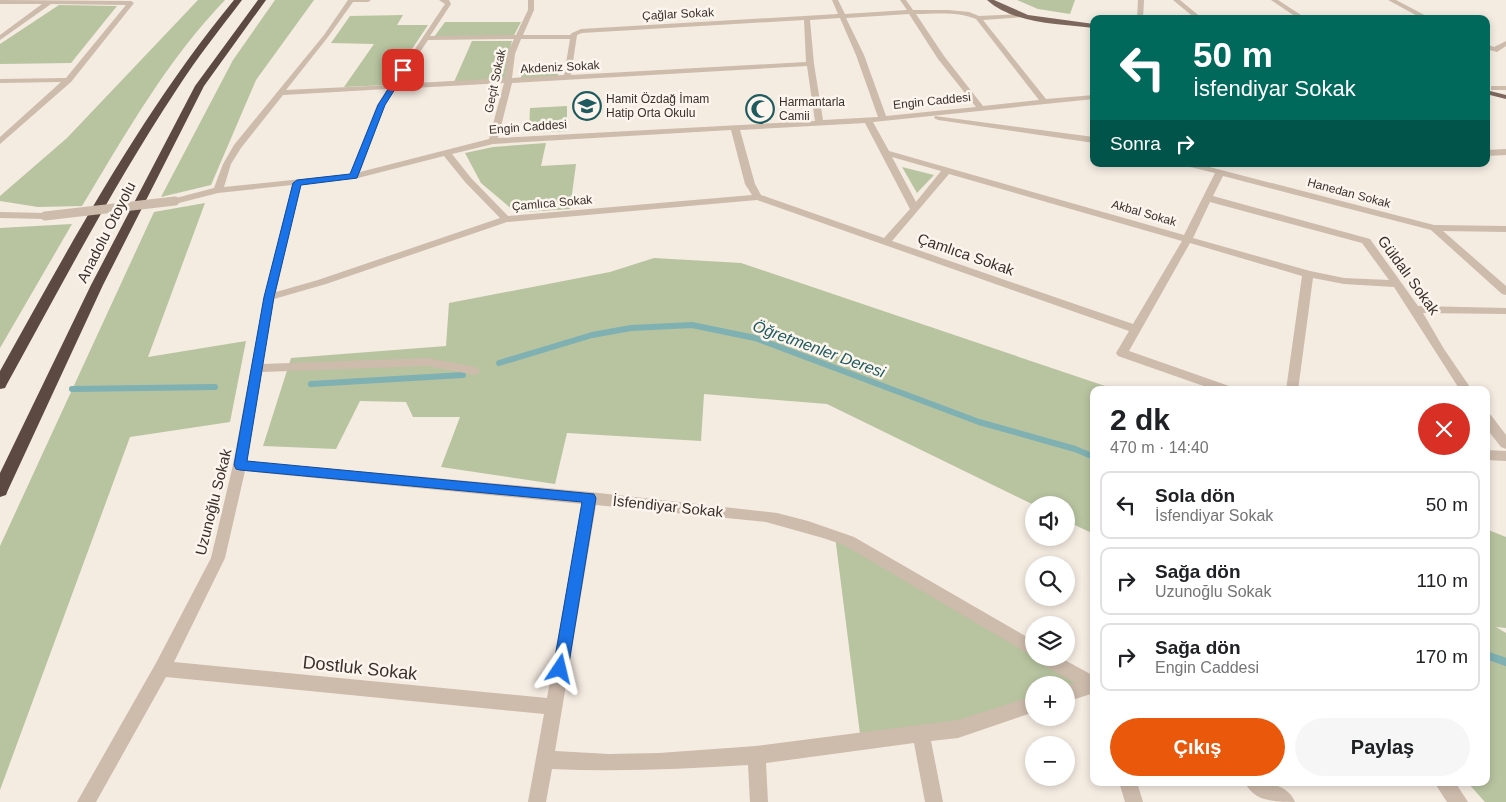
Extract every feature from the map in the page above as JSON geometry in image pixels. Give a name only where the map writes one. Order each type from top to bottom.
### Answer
[{"type":"highway","name":"Anadolu Otoyolu","points":[[0,384],[158,108],[202,45],[238,0]]},
{"type":"highway","name":"Anadolu Otoyolu","points":[[0,490],[106,268],[200,86],[262,0]]},
{"type":"main road","points":[[1003,0],[1036,13],[1090,20]]},
{"type":"main road","points":[[992,1],[1024,15],[1090,25]]},
{"type":"main road","points":[[1490,89],[1506,92]]},
{"type":"main road","points":[[1490,89],[1506,97]]},
{"type":"street","points":[[218,190],[227,164],[237,147],[326,36],[351,0],[368,0]]},
{"type":"street","points":[[354,176],[373,123],[392,87],[448,4],[447,1],[442,0]]},
{"type":"street","name":"Geçit Sokak","points":[[492,141],[508,82],[512,54],[531,10],[531,0]]},
{"type":"street","points":[[835,0],[860,55],[883,119]]},
{"type":"street","points":[[903,0],[941,58],[981,108]]},
{"type":"street","points":[[1140,15],[1141,0]]},
{"type":"street","points":[[1176,0],[1195,15]]},
{"type":"street","points":[[1274,0],[1298,15]]},
{"type":"street","points":[[2,35],[52,1]]},
{"type":"street","points":[[0,2],[133,1]]},
{"type":"street","points":[[0,140],[68,80],[133,1]]},
{"type":"street","points":[[992,1],[978,18],[1044,102]]},
{"type":"street","points":[[1397,1],[1422,15]]},
{"type":"street","name":"Çağlar Sokak","points":[[426,38],[517,39],[574,37],[575,32],[581,30],[910,12],[948,12],[969,14],[978,18],[1024,15]]},
{"type":"street","points":[[807,18],[810,64],[819,123]]},
{"type":"street","points":[[567,78],[574,37]]},
{"type":"street","points":[[1490,49],[1506,43]]},
{"type":"street","points":[[1490,49],[1506,49]]},
{"type":"street","name":"Akdeniz Sokak","points":[[281,93],[810,64]]},
{"type":"street","points":[[0,81],[68,80]]},
{"type":"street","points":[[1490,89],[1506,88]]},
{"type":"street","name":"Engin Caddesi","points":[[0,215],[45,216],[175,201],[218,190],[354,176],[492,141],[883,119],[1090,97]]},
{"type":"street","points":[[921,116],[1090,139]]},
{"type":"street","points":[[868,120],[915,209]]},
{"type":"street","points":[[735,128],[750,184],[758,197]]},
{"type":"street","points":[[446,152],[468,180],[506,219]]},
{"type":"street","points":[[1491,153],[1506,152]]},
{"type":"street","name":"Akbal Sokak","points":[[887,153],[1308,274],[1344,281],[1397,284]]},
{"type":"street","points":[[1491,153],[1506,160]]},
{"type":"street","name":"Hanedan Sokak","points":[[1201,167],[1434,228],[1506,229]]},
{"type":"street","points":[[886,242],[947,170]]},
{"type":"street","points":[[1217,386],[1122,353],[1187,240],[1220,172]]},
{"type":"street","name":"Uzunoğlu Sokak","points":[[86,802],[162,668],[218,558],[240,465],[269,297],[297,183]]},
{"type":"street","name":"Çamlıca Sokak","points":[[269,297],[322,282],[506,219],[758,197],[778,206],[1136,330]]},
{"type":"street","name":"Güldalı Sokak","points":[[1208,198],[1366,241],[1415,309],[1439,351],[1463,386]]},
{"type":"street","points":[[1434,228],[1506,292]]},
{"type":"street","points":[[1293,386],[1308,274]]},
{"type":"street","points":[[1415,309],[1506,311]]},
{"type":"street","points":[[257,368],[428,362],[475,371]]},
{"type":"street","points":[[1490,423],[1506,444]]},
{"type":"street","points":[[1490,455],[1506,456]]},
{"type":"street","name":"İsfendiyar Sokak","points":[[240,465],[766,516],[820,528],[849,541],[1025,645]]},
{"type":"street","points":[[537,802],[590,498]]},
{"type":"street","points":[[1060,666],[1090,683]]},
{"type":"street","name":"Dostluk Sokak","points":[[162,668],[554,707]]},
{"type":"street","points":[[1075,691],[1090,686]]},
{"type":"street","points":[[545,760],[609,763],[659,762],[756,755],[958,729],[1025,707]]},
{"type":"street","points":[[920,735],[934,802]]},
{"type":"street","points":[[756,755],[759,802]]},
{"type":"street","points":[[1129,786],[1134,802]]},
{"type":"street","points":[[1260,786],[1286,802]]},
{"type":"street","points":[[1446,786],[1459,802]]},
{"type":"green space","points":[[198,0],[225,0],[204,23],[166,73],[131,125],[82,206],[38,207],[0,201],[0,196],[67,138]]},
{"type":"green space","points":[[275,0],[314,0],[256,80],[211,185],[161,197],[233,60]]},
{"type":"green space","points":[[1017,0],[1075,0],[1070,14],[1038,9]]},
{"type":"green space","points":[[59,5],[117,6],[71,63],[0,64],[0,44]]},
{"type":"green space","points":[[403,15],[397,25],[428,25],[388,85],[344,87],[374,44],[331,43],[350,16]]},
{"type":"green space","points":[[445,22],[521,22],[513,37],[434,37]]},
{"type":"green space","points":[[472,41],[512,41],[505,80],[454,82]]},
{"type":"green space","points":[[559,66],[558,76],[521,79],[522,68]]},
{"type":"green space","points":[[567,106],[567,131],[529,133],[530,108]]},
{"type":"green space","points":[[546,143],[541,166],[576,164],[570,209],[526,212],[513,210],[481,183],[465,153],[493,147]]},
{"type":"green space","points":[[902,167],[934,175],[917,193]]},
{"type":"green space","points":[[205,203],[148,357],[246,341],[230,422],[130,437],[0,790],[0,546],[154,212]]},
{"type":"green space","points":[[72,224],[0,348],[0,228]]},
{"type":"green space","points":[[654,258],[741,263],[1105,386],[1090,386],[1090,532],[1075,525],[1075,496],[1025,496],[1025,501],[827,404],[704,394],[701,441],[567,433],[555,484],[441,467],[460,417],[413,417],[406,402],[360,401],[336,449],[263,446],[291,358],[446,346],[449,303],[610,272]]},
{"type":"green space","points":[[1490,531],[1506,537],[1506,628],[1496,627],[1506,633],[1506,802],[1485,802],[1471,786],[1490,786]]},
{"type":"green space","points":[[835,536],[1025,645],[1025,666],[1060,666],[1090,683],[1090,686],[1075,691],[1075,676],[1025,676],[1025,706],[861,742]]},
{"type":"waterway","name":"Öğretmenler Deresi","points":[[499,363],[592,335],[631,328],[692,325],[755,338],[979,422],[1075,449],[1090,455]]},
{"type":"waterway","name":"Öğretmenler Deresi","points":[[311,384],[463,375]]},
{"type":"waterway","name":"Öğretmenler Deresi","points":[[72,389],[215,387]]},
{"type":"waterway","name":"Öğretmenler Deresi","points":[[1490,656],[1506,662]]},
{"type":"place","name":"Hamit Özdağ İmam Hatip Orta Okulu","points":[[587,106]]},
{"type":"place","name":"Harmantarla Camii","points":[[760,109]]},
{"type":"route","points":[[403,70],[381,105],[354,176],[297,183],[269,297],[240,465],[590,498],[560,669]]}]
